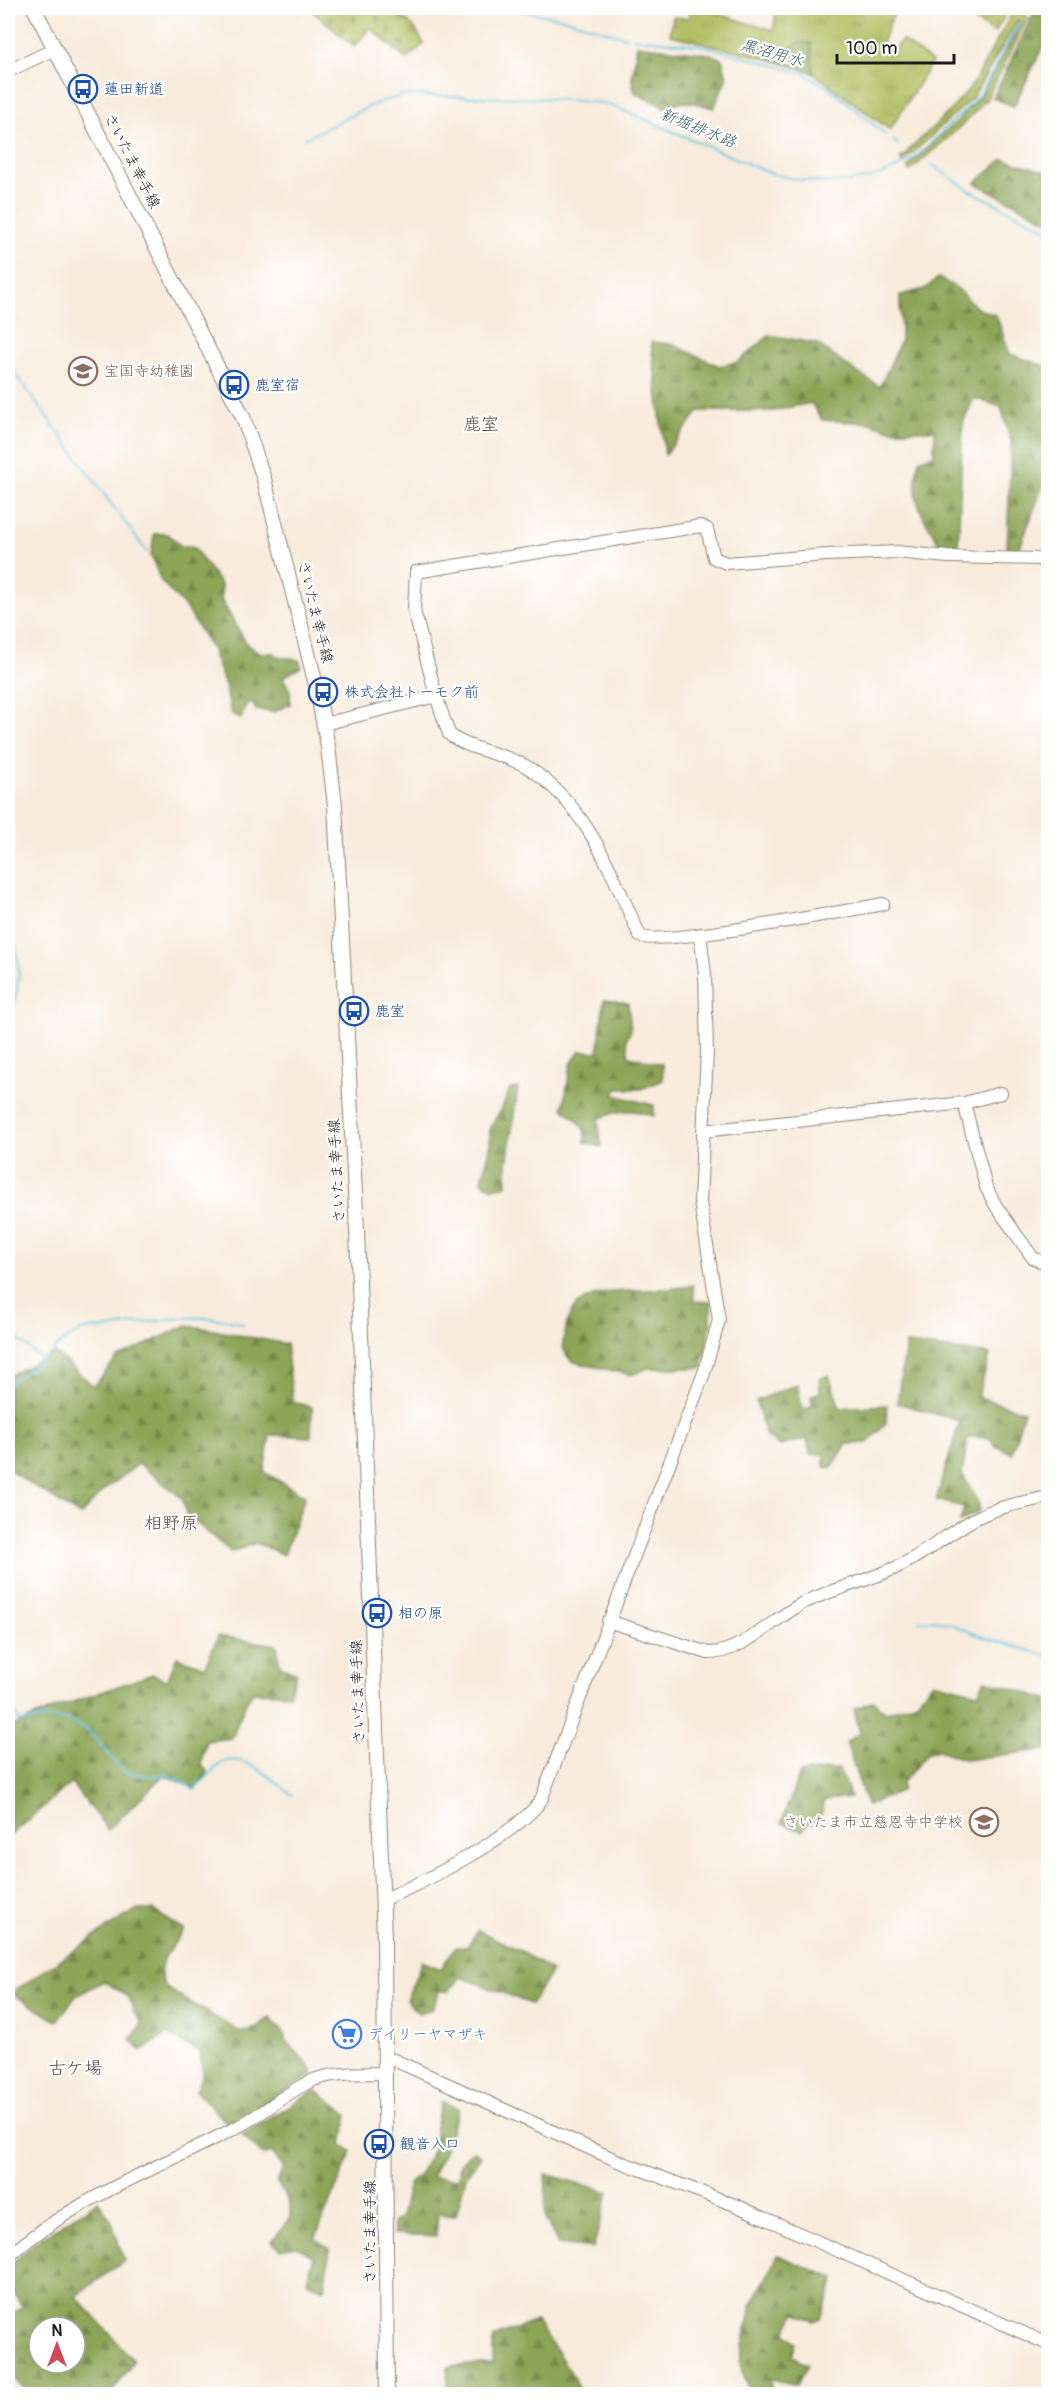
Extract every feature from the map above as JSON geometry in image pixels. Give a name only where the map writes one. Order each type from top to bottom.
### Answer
[{"type":"main road","name":"さいたま幸手線","points":[[34,8],[243,417],[264,479],[324,724],[335,805],[348,1031],[382,1900],[386,2066],[387,2394]]},
{"type":"street","points":[[8,70],[55,49]]},
{"type":"street","points":[[883,904],[700,934],[650,939],[640,936],[599,844],[568,802],[530,769],[453,737],[445,727],[414,610],[416,572],[701,526],[707,529],[714,558],[718,562],[726,563],[897,552],[947,557],[1040,559],[1048,567]]},
{"type":"street","points":[[324,724],[436,696]]},
{"type":"street","points":[[382,1900],[410,1888],[480,1848],[534,1810],[545,1790],[704,1373],[717,1330],[718,1310],[700,1202],[707,1051],[705,974],[700,934]]},
{"type":"street","points":[[703,1131],[964,1103],[1001,1093]]},
{"type":"street","points":[[964,1103],[986,1187],[996,1206],[1033,1258],[1048,1264]]},
{"type":"street","points":[[608,1621],[708,1653],[723,1653],[803,1604],[856,1581],[894,1569],[980,1516],[1003,1507],[1048,1497]]},
{"type":"street","points":[[8,2257],[23,2243],[75,2207],[242,2125],[309,2081],[386,2066],[426,2074],[618,2161],[735,2205],[919,2289],[1007,2324],[1048,2344]]},
{"type":"green space","points":[[309,8],[392,8],[414,27],[424,44],[406,59],[370,28],[354,47]]},
{"type":"green space","points":[[691,8],[698,8],[773,30],[777,8],[896,8],[881,45],[892,50],[902,40],[932,62],[890,130],[813,73],[810,43],[789,50],[774,45],[770,59],[670,35],[673,17],[688,18]]},
{"type":"green space","points":[[978,8],[1009,8],[995,33],[971,18]]},
{"type":"green space","points":[[1018,8],[1028,18],[986,100],[961,126],[910,171],[907,168],[961,118],[983,93],[1021,22],[1018,20],[972,98],[902,163],[900,158],[908,154],[907,152],[951,110],[973,84],[1012,13]]},
{"type":"green space","points":[[1036,8],[1048,8],[1048,36],[1014,106],[993,98]]},
{"type":"green space","points":[[799,42],[811,43],[813,73],[770,59],[773,45],[789,50]]},
{"type":"green space","points":[[637,45],[710,54],[722,59],[727,77],[714,108],[683,102],[666,108],[635,93],[632,79]]},
{"type":"green space","points":[[1003,159],[1048,172],[1048,221],[975,183]]},
{"type":"green space","points":[[938,278],[957,288],[978,309],[996,315],[1010,354],[1048,367],[1048,483],[1044,483],[1019,550],[1007,551],[1011,442],[1001,407],[974,398],[963,423],[958,550],[940,545],[922,514],[916,496],[916,474],[919,460],[934,455],[935,430],[891,430],[870,423],[822,420],[811,403],[773,411],[699,411],[665,455],[651,342],[672,344],[719,366],[738,362],[770,335],[818,344],[880,387],[901,340],[900,295],[925,289]]},
{"type":"green space","points":[[154,534],[168,534],[181,546],[193,546],[221,585],[221,600],[248,646],[261,653],[273,653],[281,658],[300,661],[301,667],[283,677],[290,691],[290,704],[274,712],[256,710],[252,702],[246,704],[241,719],[231,713],[225,685],[211,648],[187,609],[161,581],[151,556]]},
{"type":"green space","points":[[604,1000],[628,1003],[631,1030],[626,1040],[629,1056],[662,1064],[663,1080],[641,1089],[617,1089],[614,1095],[654,1105],[654,1116],[626,1111],[598,1119],[602,1147],[585,1143],[582,1127],[563,1108],[571,1064],[580,1051],[598,1052]]},
{"type":"green space","points":[[518,1088],[507,1164],[507,1185],[493,1188],[481,1182],[490,1149],[490,1127],[501,1110],[510,1089]]},
{"type":"green space","points":[[693,1285],[694,1301],[711,1302],[711,1324],[702,1368],[648,1368],[632,1375],[574,1362],[565,1352],[563,1342],[567,1325],[570,1315],[578,1304],[590,1298],[618,1291],[680,1288]]},
{"type":"green space","points":[[187,1325],[286,1344],[293,1402],[312,1407],[311,1437],[270,1435],[264,1472],[305,1496],[284,1555],[256,1543],[231,1552],[186,1514],[183,1499],[139,1464],[103,1491],[80,1516],[8,1469],[8,1376],[55,1353],[94,1386],[117,1358]]},
{"type":"green space","points":[[906,1344],[990,1354],[978,1397],[1024,1411],[1012,1453],[995,1446],[990,1438],[968,1437],[962,1474],[979,1502],[979,1511],[960,1522],[964,1507],[936,1500],[960,1421],[897,1403]]},
{"type":"green space","points":[[829,1375],[840,1408],[887,1405],[886,1424],[867,1443],[847,1444],[831,1468],[824,1467],[824,1454],[810,1454],[807,1439],[780,1446],[766,1437],[756,1401],[797,1384],[803,1410],[812,1406],[811,1396],[820,1392],[819,1379]]},
{"type":"green space","points":[[218,1636],[277,1645],[280,1666],[297,1673],[289,1694],[253,1692],[246,1702],[232,1738],[206,1741],[201,1765],[208,1772],[196,1789],[164,1775],[108,1830],[71,1783],[8,1837],[8,1728],[48,1711],[152,1674],[167,1681],[177,1657],[205,1667]]},
{"type":"green space","points":[[985,1680],[1048,1699],[1048,1749],[966,1760],[939,1750],[928,1753],[902,1782],[902,1790],[867,1806],[846,1742],[860,1733],[854,1709],[873,1701],[886,1712],[915,1703],[933,1682],[978,1693]]},
{"type":"green space","points":[[839,1769],[851,1797],[825,1800],[819,1823],[808,1823],[802,1831],[781,1823],[800,1773]]},
{"type":"green space","points":[[138,1910],[153,1910],[184,1930],[168,1951],[161,1966],[163,1981],[168,1989],[240,2032],[250,2031],[270,2018],[285,2034],[285,2040],[310,2066],[313,2075],[227,2123],[196,2091],[203,2074],[200,2052],[167,2034],[141,2051],[131,2040],[142,2023],[134,2013],[129,1997],[104,1981],[76,1996],[57,2021],[11,1993]]},
{"type":"green space","points":[[478,1930],[520,1951],[552,1971],[531,2004],[461,1977],[449,1991],[439,1991],[433,2009],[418,2013],[406,2000],[422,1961],[441,1969],[455,1947],[467,1947]]},
{"type":"green space","points":[[316,2090],[348,2115],[342,2145],[352,2151],[315,2238],[330,2249],[324,2289],[307,2281],[314,2257],[297,2246],[281,2249],[272,2241],[290,2219],[290,2203],[277,2183],[283,2167],[272,2152],[263,2155],[242,2135]]},
{"type":"green space","points":[[441,2101],[459,2109],[443,2154],[431,2176],[458,2179],[460,2164],[473,2150],[481,2156],[466,2177],[456,2216],[438,2214],[436,2236],[394,2234],[393,2223],[401,2217],[409,2184],[419,2175],[435,2145],[435,2127]]},
{"type":"green space","points":[[546,2174],[609,2192],[593,2248],[558,2244],[545,2218]]},
{"type":"green space","points":[[98,2201],[112,2222],[124,2261],[76,2296],[134,2361],[111,2394],[31,2394],[8,2375],[8,2318],[22,2306],[8,2285],[8,2267],[35,2242]]},
{"type":"green space","points":[[778,2255],[835,2279],[821,2318],[814,2321],[796,2312],[785,2332],[796,2343],[792,2356],[808,2364],[797,2385],[771,2379],[771,2394],[749,2394],[740,2362],[751,2306]]},
{"type":"green space","points":[[536,2321],[574,2377],[580,2394],[428,2394],[428,2392],[449,2393],[447,2367],[493,2363],[493,2338]]},
{"type":"waterway","name":"黒沼用水","points":[[507,8],[566,19],[626,37]]},
{"type":"waterway","name":"新堀排水路","points":[[304,139],[376,103],[405,95],[555,99],[601,103],[618,108],[770,173],[821,182],[855,181],[888,172],[915,157],[931,143],[981,92],[1019,23]]},
{"type":"waterway","name":"黒沼用水","points":[[634,38],[704,46],[803,73],[832,90],[885,134]]},
{"type":"waterway","name":"黒沼用水","points":[[893,140],[898,144]]},
{"type":"waterway","name":"黒沼用水","points":[[931,164],[969,190],[1048,230]]},
{"type":"waterway","points":[[8,364],[147,552]]},
{"type":"waterway","points":[[8,929],[14,942],[19,967],[17,991],[8,1030]]},
{"type":"waterway","points":[[8,1383],[36,1365],[66,1340],[83,1331],[190,1318],[226,1320],[243,1324]]},
{"type":"waterway","points":[[8,1331],[42,1359]]},
{"type":"waterway","points":[[919,1621],[944,1622],[989,1639],[1048,1656]]},
{"type":"waterway","points":[[8,1701],[20,1722],[56,1719],[70,1721],[81,1726],[101,1744],[123,1772],[159,1777],[163,1773],[184,1782],[194,1790],[221,1763],[230,1760],[240,1761],[250,1764],[292,1795]]},
{"type":"place","name":"蓮田新道","points":[[83,89]]},
{"type":"place","name":"宝国寺幼稚園","points":[[83,371]]},
{"type":"place","name":"鹿室宿","points":[[234,385]]},
{"type":"place","name":"株式会社トーモク前","points":[[323,692]]},
{"type":"place","name":"鹿室","points":[[354,1011]]},
{"type":"place","name":"相の原","points":[[377,1613]]},
{"type":"place","name":"さいたま市立慈恩寺中学校","points":[[984,1822]]},
{"type":"place","name":"デイリーヤマザキ","points":[[347,2034]]},
{"type":"place","name":"観音入口","points":[[379,2144]]},
{"type":"district","name":"鹿室","points":[[481,424]]},
{"type":"district","name":"相野原","points":[[171,1523]]},
{"type":"district","name":"古ケ場","points":[[75,2068]]}]
